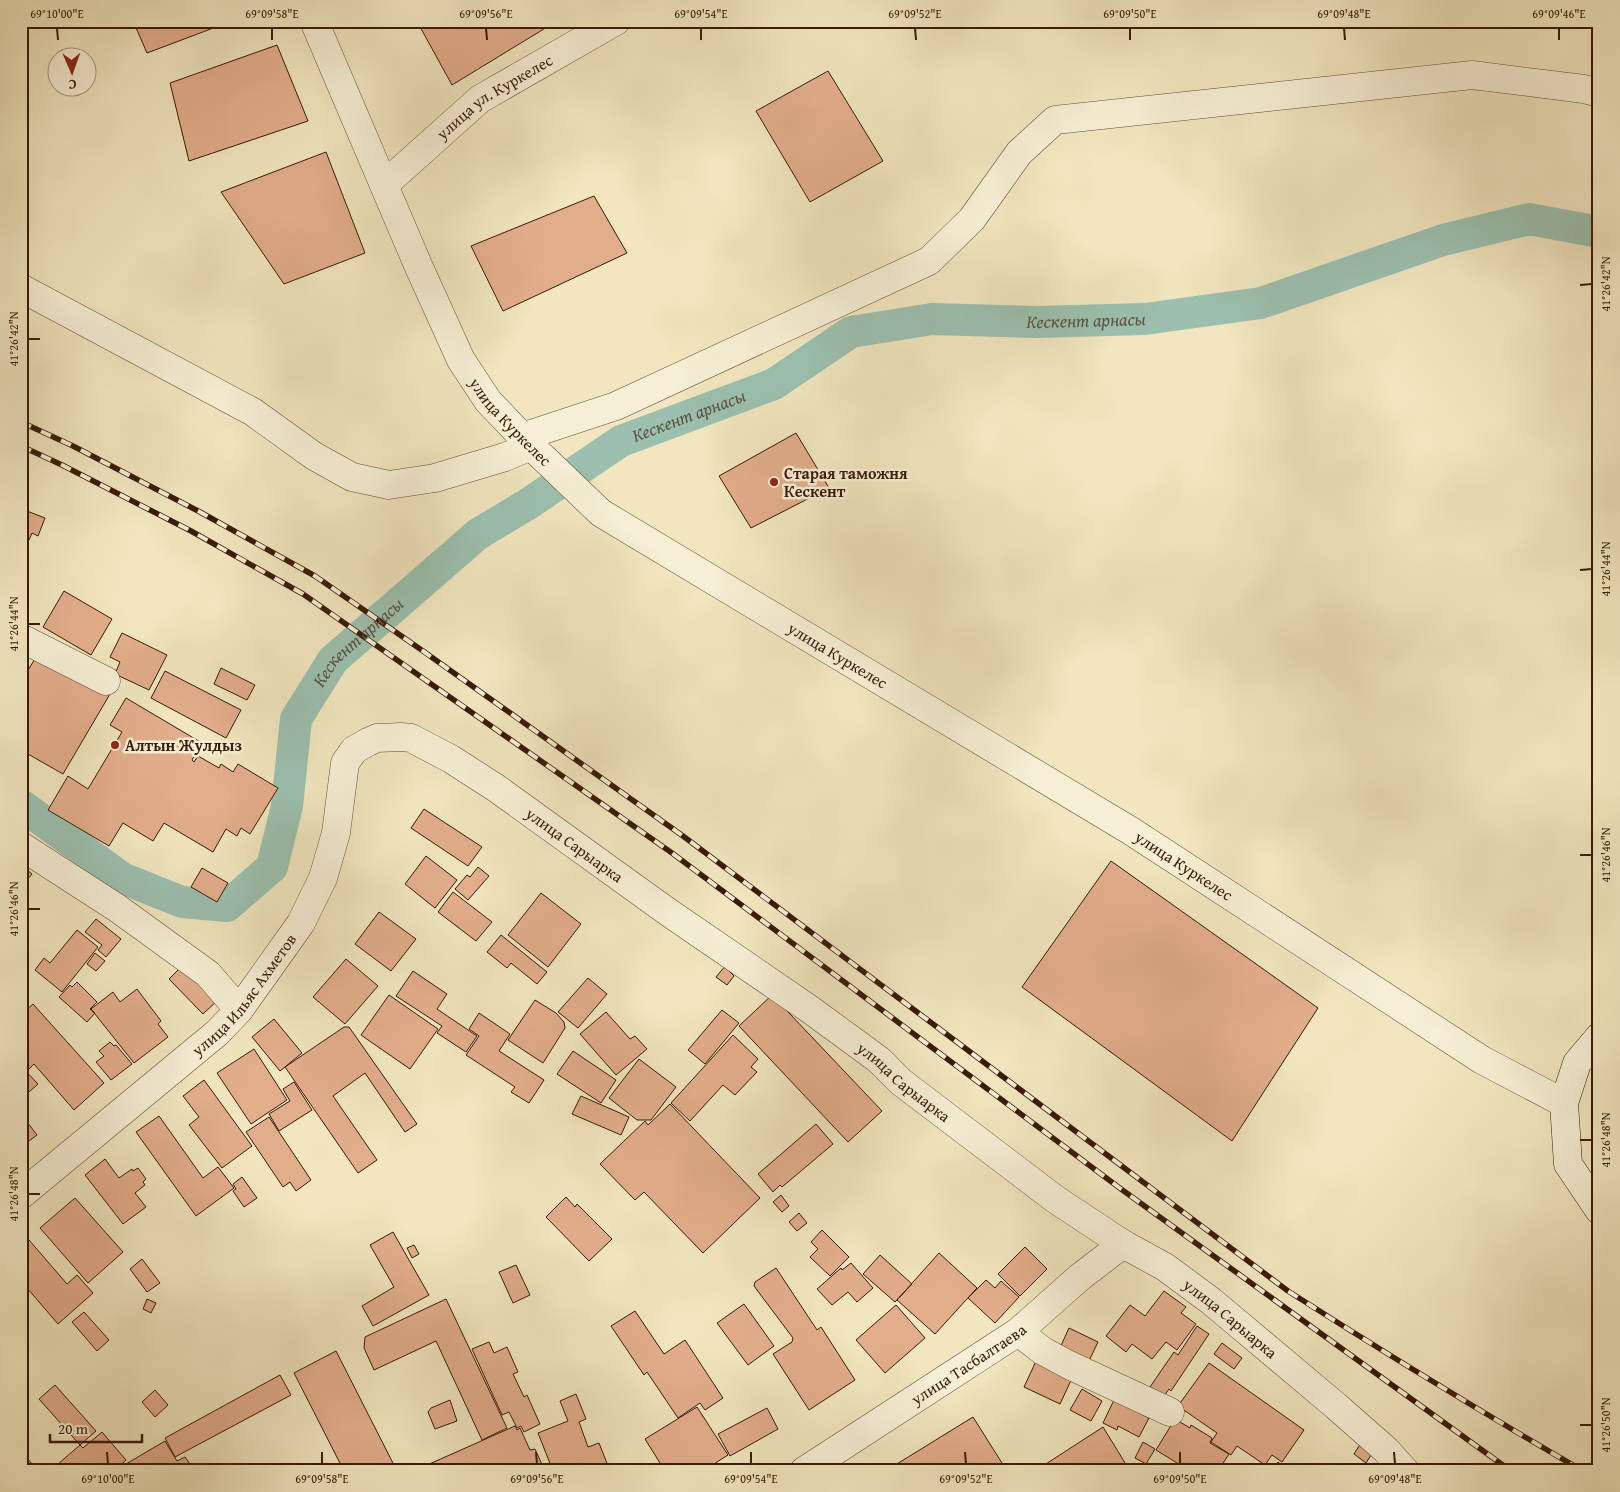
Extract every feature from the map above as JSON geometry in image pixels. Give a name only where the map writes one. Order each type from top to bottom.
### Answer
[{"type":"street","name":"улица Куркелес","points":[[314,21],[418,265],[461,360],[488,402],[601,514],[1131,831],[1482,1060],[1564,1103]]},
{"type":"street","name":"улица ул. Куркелес","points":[[384,185],[480,99],[616,21]]},
{"type":"street","points":[[21,288],[253,412],[314,456],[352,476],[389,485],[435,478],[505,457],[526,441],[616,406],[930,261],[972,219],[1019,152],[1056,120],[1472,75],[1584,89],[1599,93]]},
{"type":"street","points":[[21,638],[106,681]]},
{"type":"street","name":"улица Сарыарка","points":[[377,738],[400,736],[411,738],[451,759],[496,788],[668,912],[808,1008],[879,1060],[901,1082],[962,1130],[1055,1199],[1123,1244],[1165,1267],[1233,1319],[1386,1450],[1405,1471]]},
{"type":"street","name":"улица Ильяс Ахметов","points":[[21,1195],[217,1033],[239,1010],[301,923],[323,878],[336,833],[346,763],[354,750],[377,738]]},
{"type":"street","points":[[21,846],[117,908],[208,974],[239,1010]]},
{"type":"street","points":[[1599,1037],[1577,1063],[1564,1103],[1568,1164],[1599,1210]]},
{"type":"street","name":"улица Тасбалтаева","points":[[804,1471],[1018,1332],[1080,1277],[1123,1244]]},
{"type":"street","points":[[1018,1332],[1043,1351],[1060,1360],[1170,1412]]},
{"type":"building","points":[[133,21],[232,21],[147,53]]},
{"type":"building","points":[[425,21],[557,21],[452,85],[419,25]]},
{"type":"building","points":[[1139,21],[1179,21],[1141,27]]},
{"type":"building","points":[[277,45],[308,121],[189,161],[170,83]]},
{"type":"building","points":[[828,71],[883,161],[810,202],[756,111]]},
{"type":"building","points":[[326,152],[365,253],[284,284],[221,192]]},
{"type":"building","points":[[594,196],[627,253],[503,311],[471,246]]},
{"type":"building","name":"Старая таможня Кескент","points":[[796,433],[829,488],[751,528],[719,476]]},
{"type":"building","points":[[27,511],[45,518],[38,536],[32,533],[29,540],[21,537],[21,526]]},
{"type":"building","points":[[64,591],[112,619],[91,655],[43,627]]},
{"type":"building","points":[[122,633],[167,655],[149,690],[115,674],[120,662],[110,657]]},
{"type":"building","points":[[39,652],[110,694],[63,774],[21,750],[21,682]]},
{"type":"building","points":[[221,668],[255,685],[247,700],[214,684]]},
{"type":"building","points":[[165,671],[241,710],[226,738],[151,698]]},
{"type":"building","points":[[126,698],[202,743],[192,760],[194,762],[198,756],[219,768],[221,764],[233,772],[238,764],[278,788],[250,834],[241,828],[237,836],[226,829],[213,852],[164,823],[153,841],[123,823],[109,846],[48,810],[68,776],[88,789],[122,732],[110,725]]},
{"type":"building","points":[[424,809],[482,847],[468,866],[411,828]]},
{"type":"building","points":[[426,856],[457,880],[435,908],[405,884]]},
{"type":"building","points":[[1111,861],[1318,1008],[1232,1141],[1022,987]]},
{"type":"building","points":[[21,865],[32,874],[21,887]]},
{"type":"building","points":[[478,867],[489,876],[468,900],[455,889],[467,875],[470,877]]},
{"type":"building","points":[[202,868],[228,883],[217,902],[191,887]]},
{"type":"building","points":[[453,892],[492,922],[476,941],[438,912]]},
{"type":"building","points":[[541,893],[581,924],[548,967],[508,935]]},
{"type":"building","points":[[379,912],[416,939],[391,971],[355,944]]},
{"type":"building","points":[[96,919],[121,939],[106,957],[98,950],[102,945],[85,932]]},
{"type":"building","points":[[77,930],[98,947],[62,992],[35,970],[44,958],[50,963]]},
{"type":"building","points":[[501,935],[547,972],[537,984],[511,963],[507,968],[487,952]]},
{"type":"building","points":[[95,953],[105,961],[96,971],[87,964]]},
{"type":"building","points":[[346,959],[378,986],[345,1024],[313,997]]},
{"type":"building","points":[[184,964],[219,999],[203,1014],[169,979]]},
{"type":"building","points":[[726,965],[731,969],[729,971],[734,976],[727,985],[716,977]]},
{"type":"building","points":[[413,971],[447,994],[437,1009],[477,1036],[466,1052],[437,1033],[442,1026],[396,996]]},
{"type":"building","points":[[588,978],[607,994],[578,1028],[558,1012]]},
{"type":"building","points":[[77,982],[97,1002],[90,1009],[95,1013],[87,1022],[59,997],[70,985],[72,987]]},
{"type":"building","points":[[137,989],[161,1021],[158,1024],[168,1037],[134,1063],[91,1009],[113,992],[120,1002]]},
{"type":"building","points":[[389,995],[438,1029],[410,1069],[361,1035]]},
{"type":"building","points":[[772,995],[882,1111],[848,1142],[739,1026]]},
{"type":"building","points":[[535,1000],[556,1013],[564,1022],[565,1028],[543,1063],[508,1040]]},
{"type":"building","points":[[33,1004],[104,1083],[74,1110],[34,1064],[28,1070],[21,1063],[21,1015]]},
{"type":"building","points":[[722,1010],[739,1023],[705,1064],[688,1050]]},
{"type":"building","points":[[606,1012],[630,1039],[635,1036],[647,1049],[616,1075],[580,1034]]},
{"type":"building","points":[[479,1013],[510,1034],[499,1051],[544,1080],[529,1103],[511,1092],[515,1087],[466,1055],[479,1036],[469,1029]]},
{"type":"building","points":[[274,1019],[302,1053],[280,1071],[252,1037]]},
{"type":"building","points":[[344,1027],[349,1027],[417,1124],[405,1132],[365,1073],[333,1096],[377,1160],[358,1173],[285,1067]]},
{"type":"building","points":[[733,1035],[758,1059],[751,1067],[757,1072],[735,1095],[723,1085],[690,1121],[671,1103]]},
{"type":"building","points":[[110,1042],[114,1046],[116,1045],[132,1064],[111,1080],[96,1062],[104,1056],[99,1051]]},
{"type":"building","points":[[254,1049],[287,1100],[251,1124],[217,1073]]},
{"type":"building","points":[[573,1051],[616,1080],[601,1103],[557,1074]]},
{"type":"building","points":[[639,1059],[676,1087],[651,1120],[637,1120],[609,1098]]},
{"type":"building","points":[[21,1066],[38,1084],[21,1099]]},
{"type":"building","points":[[204,1080],[252,1146],[222,1168],[189,1125],[199,1117],[183,1096]]},
{"type":"building","points":[[294,1082],[312,1110],[279,1131],[269,1114],[290,1101],[283,1089]]},
{"type":"building","points":[[581,1096],[629,1117],[621,1135],[572,1114]]},
{"type":"building","points":[[670,1104],[760,1198],[703,1253],[644,1192],[635,1200],[600,1164],[645,1121],[648,1125]]},
{"type":"building","points":[[21,1114],[37,1135],[21,1147]]},
{"type":"building","points":[[159,1116],[203,1178],[218,1167],[234,1188],[196,1216],[136,1132]]},
{"type":"building","points":[[269,1117],[311,1180],[296,1191],[290,1182],[283,1187],[246,1132]]},
{"type":"building","points":[[816,1124],[833,1144],[782,1187],[780,1185],[773,1192],[758,1174]]},
{"type":"building","points":[[105,1159],[119,1178],[132,1169],[133,1171],[138,1168],[146,1179],[143,1182],[145,1185],[135,1193],[146,1207],[123,1224],[85,1175]]},
{"type":"building","points":[[242,1177],[257,1198],[244,1207],[233,1191],[236,1189],[233,1184]]},
{"type":"building","points":[[781,1195],[789,1206],[782,1212],[773,1202]]},
{"type":"building","points":[[566,1197],[575,1207],[577,1204],[612,1239],[589,1261],[546,1217]]},
{"type":"building","points":[[75,1198],[123,1252],[88,1283],[40,1228]]},
{"type":"building","points":[[799,1213],[807,1223],[797,1231],[789,1222]]},
{"type":"building","points":[[822,1230],[849,1257],[830,1276],[810,1257],[818,1249],[811,1242]]},
{"type":"building","points":[[393,1232],[429,1295],[373,1326],[362,1306],[394,1287],[370,1245]]},
{"type":"building","points":[[23,1233],[67,1284],[77,1275],[93,1293],[58,1324],[21,1281],[21,1235]]},
{"type":"building","points":[[414,1245],[419,1254],[412,1258],[407,1248]]},
{"type":"building","points":[[1025,1247],[1047,1269],[1020,1296],[998,1274]]},
{"type":"building","points":[[939,1253],[977,1288],[935,1334],[897,1300]]},
{"type":"building","points":[[880,1255],[912,1284],[895,1302],[863,1274]]},
{"type":"building","points":[[142,1259],[160,1283],[147,1292],[130,1269]]},
{"type":"building","points":[[851,1263],[873,1288],[857,1302],[848,1292],[832,1305],[817,1289],[841,1268],[842,1270]]},
{"type":"building","points":[[516,1265],[530,1295],[513,1303],[499,1272]]},
{"type":"building","points":[[776,1268],[817,1330],[821,1327],[855,1380],[809,1410],[773,1354],[792,1342],[793,1338],[754,1286],[755,1282]]},
{"type":"building","points":[[986,1280],[995,1288],[1001,1281],[1019,1297],[995,1323],[968,1298]]},
{"type":"building","points":[[1164,1291],[1186,1307],[1181,1313],[1196,1324],[1177,1350],[1166,1342],[1152,1359],[1132,1344],[1126,1352],[1106,1336],[1130,1305],[1145,1316]]},
{"type":"building","points":[[147,1299],[156,1303],[151,1313],[143,1309]]},
{"type":"building","points":[[446,1299],[507,1428],[482,1440],[436,1341],[374,1370],[364,1348],[365,1337]]},
{"type":"building","points":[[744,1304],[774,1346],[748,1365],[717,1323]]},
{"type":"building","points":[[896,1305],[925,1338],[885,1373],[856,1340]]},
{"type":"building","points":[[635,1311],[664,1354],[685,1340],[723,1398],[705,1410],[700,1403],[678,1418],[647,1372],[644,1375],[611,1326]]},
{"type":"building","points":[[84,1312],[109,1340],[97,1351],[72,1322]]},
{"type":"building","points":[[1197,1326],[1209,1334],[1171,1391],[1169,1389],[1164,1396],[1150,1387],[1174,1352],[1178,1355]]},
{"type":"building","points":[[1069,1328],[1098,1342],[1088,1363],[1059,1350]]},
{"type":"building","points":[[489,1342],[494,1353],[507,1347],[518,1372],[513,1374],[524,1397],[527,1395],[540,1424],[524,1432],[521,1426],[517,1428],[509,1412],[502,1415],[472,1349]]},
{"type":"building","points":[[1222,1343],[1242,1358],[1234,1369],[1214,1354]]},
{"type":"building","points":[[336,1351],[397,1471],[344,1471],[294,1373]]},
{"type":"building","points":[[1038,1357],[1074,1374],[1060,1404],[1024,1387]]},
{"type":"building","points":[[1209,1363],[1304,1430],[1282,1462],[1272,1455],[1265,1465],[1237,1446],[1231,1455],[1211,1442],[1217,1433],[1178,1406]]},
{"type":"building","points":[[280,1375],[291,1395],[175,1457],[165,1438]]},
{"type":"building","points":[[55,1385],[96,1431],[80,1445],[39,1399]]},
{"type":"building","points":[[1082,1389],[1102,1401],[1091,1421],[1070,1410]]},
{"type":"building","points":[[155,1390],[168,1405],[155,1417],[142,1402]]},
{"type":"building","points":[[576,1394],[586,1419],[579,1422],[588,1447],[599,1443],[610,1471],[553,1471],[538,1433],[568,1421],[560,1401]]},
{"type":"building","points":[[450,1400],[457,1421],[435,1429],[428,1412],[431,1408]]},
{"type":"building","points":[[1114,1400],[1149,1418],[1139,1437],[1118,1426],[1117,1430],[1103,1423]]},
{"type":"building","points":[[697,1407],[728,1455],[703,1471],[665,1471],[645,1439]]},
{"type":"building","points":[[767,1408],[778,1429],[730,1456],[718,1434]]},
{"type":"building","points":[[973,1417],[1007,1471],[895,1471],[892,1467]]},
{"type":"building","points":[[1175,1419],[1190,1428],[1191,1425],[1212,1438],[1210,1443],[1229,1454],[1218,1471],[1190,1471],[1156,1450]]},
{"type":"building","points":[[515,1426],[517,1430],[520,1428],[530,1450],[535,1449],[545,1471],[430,1471],[427,1465]]},
{"type":"building","points":[[1103,1427],[1130,1471],[1035,1471]]},
{"type":"building","points":[[102,1432],[126,1460],[114,1471],[50,1471],[80,1445],[83,1448]]},
{"type":"building","points":[[165,1441],[177,1461],[185,1457],[190,1464],[180,1471],[114,1471]]},
{"type":"building","points":[[1143,1442],[1155,1449],[1146,1464],[1135,1458]]},
{"type":"building","points":[[1361,1443],[1373,1452],[1366,1463],[1354,1454]]},
{"type":"building","points":[[21,1451],[38,1471],[21,1471]]},
{"type":"building","points":[[1278,1462],[1288,1471],[1271,1471]]},
{"type":"waterway","name":"Кескент арнасы","points":[[21,805],[122,878],[182,902],[227,906],[272,867],[287,806],[296,719],[333,660],[478,534],[528,504],[621,441],[774,384],[851,332],[932,319],[1037,322],[1145,319],[1261,303],[1443,240],[1529,219],[1599,232]]},
{"type":"railway","points":[[21,422],[73,446],[200,512],[315,576],[683,836],[1288,1291],[1434,1382],[1583,1471]]},
{"type":"railway","points":[[21,446],[191,531],[303,594],[672,853],[1121,1189],[1511,1471]]},
{"type":"place","name":"Старая таможня Кескент","points":[[774,482]]},
{"type":"place","name":"Алтын Жулдыз","points":[[115,745]]}]
